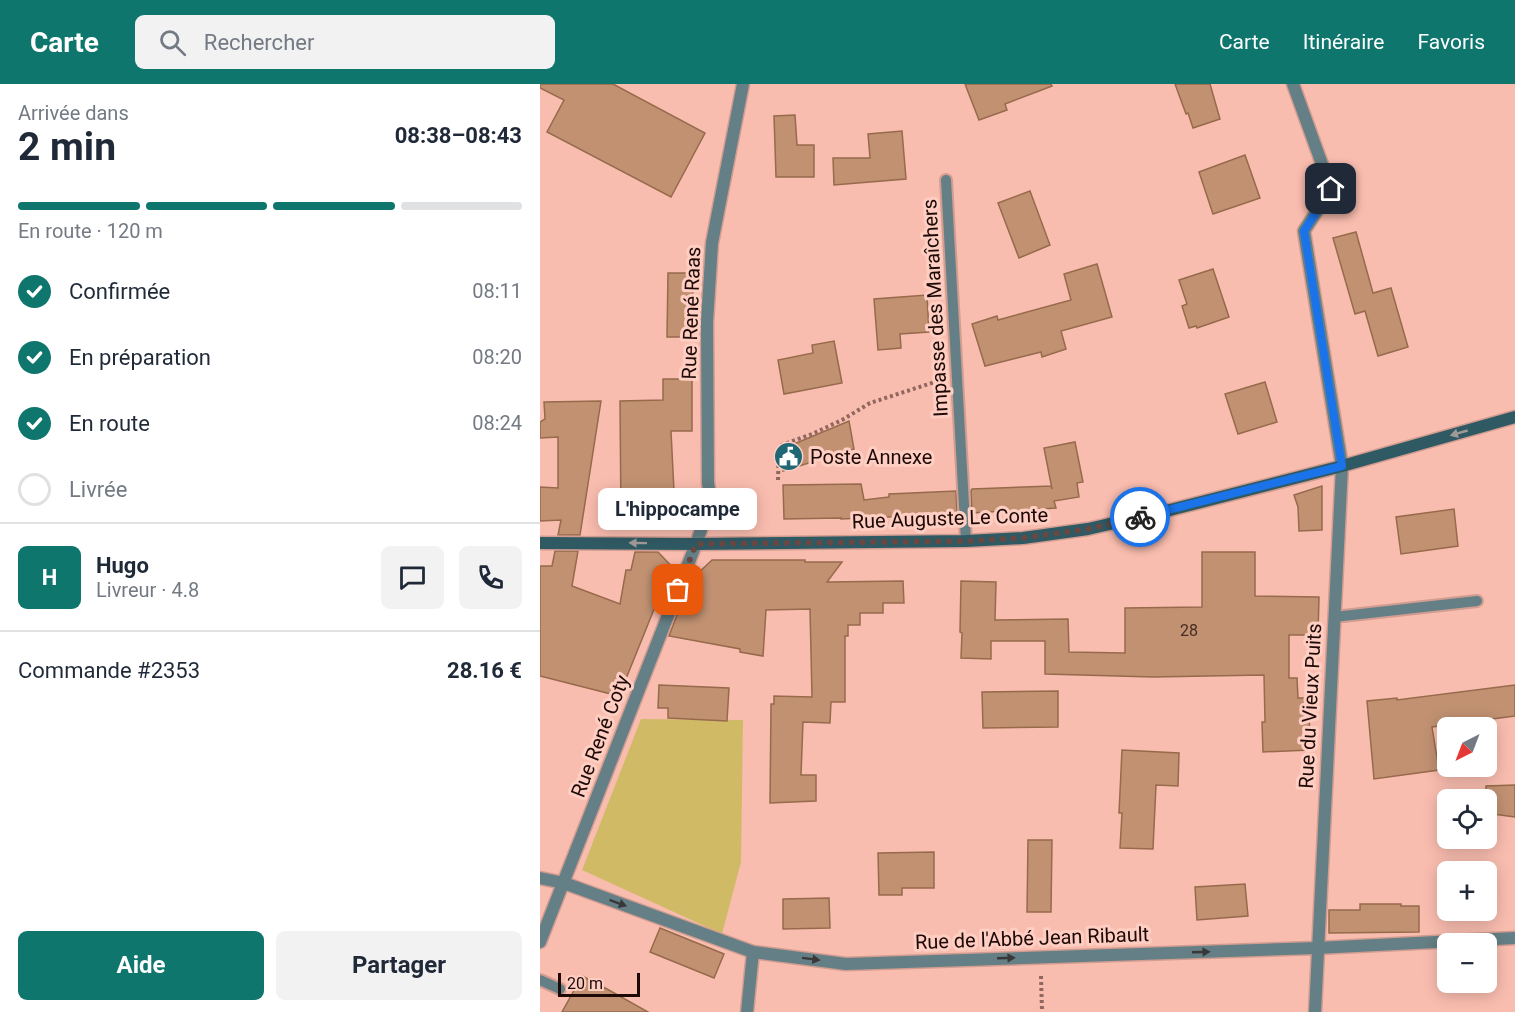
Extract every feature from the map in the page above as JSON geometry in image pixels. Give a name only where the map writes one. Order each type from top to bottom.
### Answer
[{"type":"street","name":"Rue René Raas","points":[[696,544],[711,501],[708,483],[707,322],[712,243],[743,84]]},
{"type":"street","points":[[1293,84],[1331,189],[1304,231],[1342,466]]},
{"type":"street","name":"Rue Auguste Le Conte","points":[[540,543],[696,544],[966,541],[1023,538],[1088,529],[1342,466],[1515,417]]},
{"type":"street","name":"Rue du Vieux Puits","points":[[1314,1012],[1342,466]]},
{"type":"street","name":"Rue René Coty","points":[[540,942],[696,544]]},
{"type":"street","name":"Rue de l'Abbé Jean Ribault","points":[[540,878],[564,883],[753,952],[846,964],[1317,948],[1515,938]]},
{"type":"street","points":[[747,1012],[753,952]]},
{"type":"lane","name":"Impasse des Maraîchers","points":[[945,180],[966,541]]},
{"type":"lane","points":[[1334,617],[1477,601]]},
{"type":"lane","points":[[540,980],[560,989]]},
{"type":"path","points":[[778,480],[779,446],[843,420],[870,403],[957,375]]},
{"type":"path","points":[[1041,957],[1042,1012]]},
{"type":"shaded area","points":[[641,719],[743,720],[741,862],[722,934],[582,870]]},
{"type":"building","points":[[540,84],[613,84],[705,133],[671,197],[547,132],[564,100],[540,88]]},
{"type":"building","points":[[965,84],[1051,84],[1052,86],[1005,104],[1007,110],[979,120]]},
{"type":"building","points":[[1175,84],[1210,84],[1220,119],[1193,128]]},
{"type":"building","points":[[795,115],[797,145],[814,145],[814,177],[776,177],[774,116]]},
{"type":"building","points":[[902,131],[906,179],[834,185],[833,158],[870,158],[868,134]]},
{"type":"building","points":[[1245,155],[1260,198],[1213,214],[1199,172]]},
{"type":"building","points":[[1030,191],[1050,245],[1019,258],[998,203]]},
{"type":"building","points":[[1356,232],[1373,293],[1391,288],[1408,347],[1378,356],[1365,311],[1355,314],[1333,238]]},
{"type":"building","points":[[1097,264],[1112,317],[1061,331],[1066,349],[1042,357],[1041,352],[985,366],[972,324],[997,316],[998,320],[1071,300],[1064,274]]},
{"type":"building","points":[[1213,269],[1229,317],[1197,328],[1196,326],[1189,328],[1182,306],[1187,304],[1179,280]]},
{"type":"building","points":[[668,273],[693,273],[692,337],[667,337]]},
{"type":"building","points":[[927,295],[929,332],[900,334],[901,348],[878,350],[874,299]]},
{"type":"building","points":[[834,341],[842,383],[784,394],[778,360],[813,353],[812,345]]},
{"type":"building","points":[[663,379],[692,379],[692,431],[671,431],[674,491],[695,490],[697,516],[696,519],[621,519],[620,401],[663,400]]},
{"type":"building","points":[[1265,382],[1277,422],[1238,434],[1225,394]]},
{"type":"building","points":[[601,401],[580,535],[558,535],[561,520],[540,521],[540,487],[558,488],[558,437],[540,438],[540,422],[545,419],[544,402]]},
{"type":"building","points":[[849,421],[854,449],[783,471],[782,449]]},
{"type":"building","points":[[1075,442],[1083,482],[1077,483],[1079,497],[1054,501],[1056,508],[972,513],[972,489],[1051,486],[1052,489],[1044,448]]},
{"type":"building","points":[[861,484],[864,500],[889,497],[889,494],[956,491],[957,514],[784,519],[783,485]]},
{"type":"building","points":[[1322,486],[1322,530],[1299,531],[1298,507],[1294,495]]},
{"type":"building","points":[[1454,509],[1458,546],[1401,554],[1396,517]]},
{"type":"building","points":[[555,551],[578,551],[572,586],[620,604],[626,570],[631,570],[635,552],[658,552],[676,571],[662,608],[663,587],[619,696],[540,676],[540,566],[552,566]]},
{"type":"building","points":[[1202,552],[1255,552],[1255,596],[1319,597],[1318,635],[1289,635],[1289,678],[1297,678],[1298,698],[1309,698],[1310,750],[1263,752],[1264,675],[1153,677],[1045,674],[1045,641],[991,641],[991,659],[961,658],[961,581],[996,582],[995,620],[1068,619],[1069,652],[1125,653],[1125,608],[1202,607]]},
{"type":"building","points":[[712,560],[842,562],[827,582],[903,581],[904,603],[883,603],[883,613],[860,613],[860,625],[848,625],[848,636],[845,636],[845,702],[831,702],[830,723],[803,722],[801,775],[816,775],[816,801],[770,803],[771,704],[774,704],[774,696],[812,697],[810,609],[766,610],[763,656],[740,652],[740,649],[669,636],[690,581]]},
{"type":"building","points":[[659,685],[729,688],[727,721],[668,718],[668,708],[658,708]]},
{"type":"building","points":[[1515,685],[1515,716],[1497,718],[1437,717],[1437,726],[1432,727],[1437,770],[1374,779],[1367,701],[1397,698],[1397,700]]},
{"type":"building","points":[[1058,691],[1058,727],[983,728],[982,692]]},
{"type":"building","points":[[1122,750],[1179,753],[1178,786],[1156,785],[1153,849],[1120,848]]},
{"type":"building","points":[[1515,785],[1515,817],[1497,815],[1497,789],[1486,789],[1486,786]]},
{"type":"building","points":[[1028,840],[1052,840],[1051,912],[1027,912]]},
{"type":"building","points":[[934,852],[934,888],[902,888],[902,895],[879,895],[878,853]]},
{"type":"building","points":[[1245,884],[1248,916],[1197,920],[1195,887]]},
{"type":"building","points":[[829,898],[830,928],[783,929],[783,899]]},
{"type":"building","points":[[1360,904],[1419,906],[1419,932],[1329,933],[1329,910],[1360,910]]},
{"type":"building","points":[[660,928],[724,954],[714,978],[650,952]]},
{"type":"building","points":[[582,976],[607,989],[648,1012],[562,1012]]},
{"type":"way so far","points":[[678,590],[696,544],[966,541],[1023,538],[1088,529],[1140,517]]},
{"type":"place","name":"Poste Annexe","points":[[789,457]]},
{"type":"place","name":"L'hippocampe","points":[[678,590]]},
{"type":"route","points":[[1140,517],[1342,466],[1304,231],[1331,189]]}]
